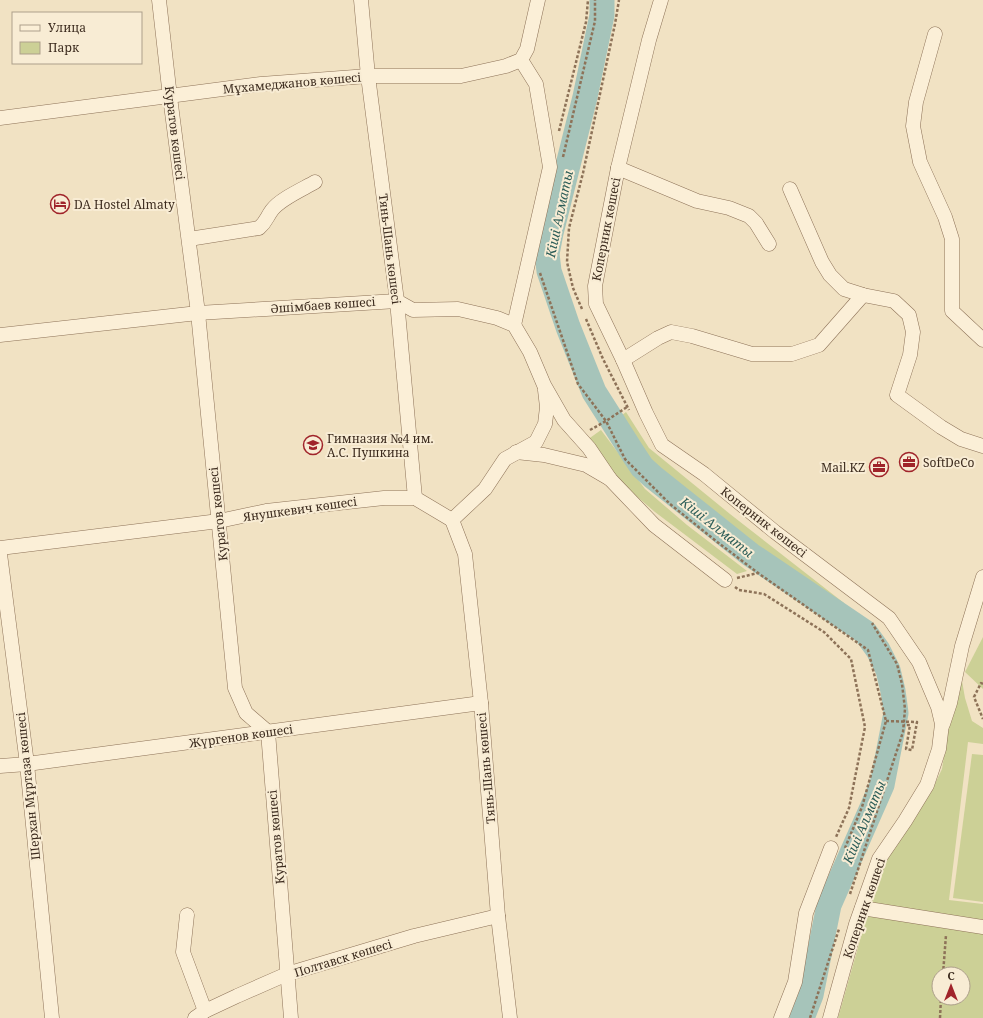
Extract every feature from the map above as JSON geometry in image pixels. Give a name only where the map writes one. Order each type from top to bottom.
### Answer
[{"type":"street","name":"Куратов көшесі","points":[[159,0],[198,313],[235,688],[246,713],[268,732],[291,1018]]},
{"type":"street","name":"Тянь-Шань көшесі","points":[[361,0],[368,76],[397,301],[415,498]]},
{"type":"street","points":[[514,325],[550,167],[536,84],[521,60],[527,49],[538,0]]},
{"type":"street","name":"Коперник көшесі","points":[[661,0],[649,40],[618,168],[595,286],[596,304],[662,445],[704,474],[774,532],[889,618],[919,662],[933,692],[942,724],[939,748],[927,784],[906,821],[879,859],[862,908],[830,1018]]},
{"type":"street","points":[[935,34],[916,102],[913,126],[920,162],[945,217],[952,239],[952,311],[983,340]]},
{"type":"street","name":"Мұхамеджанов көшесі","points":[[0,118],[261,84],[368,76],[461,76],[506,66],[521,60]]},
{"type":"street","points":[[618,168],[697,201],[729,208],[749,216],[756,223],[769,244]]},
{"type":"street","points":[[188,238],[259,228],[266,221],[272,209],[289,196],[315,182]]},
{"type":"street","points":[[790,189],[822,262],[830,275],[844,289],[863,295],[894,301],[909,315],[913,332],[910,355],[897,395],[941,427],[961,439],[983,446]]},
{"type":"street","points":[[623,360],[658,338],[671,332],[692,336],[752,354],[792,354],[819,345],[863,295]]},
{"type":"street","points":[[397,301],[413,310],[458,309],[497,318],[514,325],[530,352],[544,385],[564,420],[589,448],[610,479],[654,525],[725,580]]},
{"type":"street","name":"Әшімбаев көшесі","points":[[0,335],[198,313],[397,301]]},
{"type":"street","points":[[415,498],[452,520],[485,489],[505,459],[536,442],[545,424],[547,407],[544,385]]},
{"type":"street","points":[[516,452],[544,455],[586,465],[610,479]]},
{"type":"street","name":"Янушкевич көшесі","points":[[0,548],[218,521],[266,511],[384,498],[415,498]]},
{"type":"street","name":"Тянь-Шань көшесі","points":[[452,520],[465,554],[481,703],[498,916],[510,1018]]},
{"type":"street","name":"Шерхан Мұртаза көшесі","points":[[0,554],[27,764],[52,1018]]},
{"type":"street","points":[[942,724],[950,703],[962,646],[983,577]]},
{"type":"street","name":"Жүргенов көшесі","points":[[0,766],[27,764],[481,703]]},
{"type":"street","points":[[781,1018],[796,982],[806,913],[838,849]]},
{"type":"street","points":[[862,908],[983,927]]},
{"type":"street","points":[[186,915],[183,952],[200,1015]]},
{"type":"street","name":"Полтавск көшесі","points":[[200,1015],[237,996],[288,974],[414,936],[498,916]]},
{"type":"path","points":[[558,136],[586,22],[588,0]]},
{"type":"path","points":[[562,158],[595,21],[595,0]]},
{"type":"path","points":[[582,309],[574,288],[567,262],[569,228],[584,166],[619,0]]},
{"type":"path","points":[[532,248],[578,384],[606,421],[625,459],[670,504],[716,541],[758,573],[868,650],[887,721],[862,807],[838,849]]},
{"type":"path","points":[[540,269],[540,275]]},
{"type":"path","points":[[585,316],[603,359],[626,407],[631,413]]},
{"type":"path","points":[[606,421],[626,407]]},
{"type":"path","points":[[725,580],[758,573]]},
{"type":"path","points":[[725,580],[739,590],[764,594],[824,632],[851,659],[865,727],[849,808],[838,849]]},
{"type":"path","points":[[850,897],[904,732],[905,709],[902,684],[897,664],[873,624],[867,619]]},
{"type":"path","points":[[983,684],[981,683],[974,698],[983,719]]},
{"type":"path","points":[[887,721],[904,723],[917,722],[912,750],[906,749],[910,725],[904,723]]},
{"type":"path","points":[[944,966],[947,922]]},
{"type":"path","points":[[810,1018],[840,927]]},
{"type":"path","points":[[940,1018],[941,1006]]},
{"type":"green space","points":[[626,412],[649,448],[730,514],[844,603],[839,611],[755,552],[639,454],[616,420]]},
{"type":"green space","points":[[601,430],[645,489],[687,525],[747,571],[737,574],[655,512],[627,488],[587,440]]},
{"type":"green space","points":[[983,637],[983,689],[965,672]]},
{"type":"green space","points":[[962,681],[965,698],[972,721],[983,728],[983,744],[968,742],[949,900],[983,904],[983,1018],[838,1018],[881,866],[930,794],[942,769],[949,724]]},
{"type":"green space","points":[[972,754],[983,755],[983,902],[953,898]]},
{"type":"waterway","name":"Кіші Алматы","points":[[602,0],[602,15],[585,97],[547,254],[549,271],[568,327],[594,392],[642,467],[653,477],[751,555],[865,632],[878,650],[888,670],[893,691],[896,713],[882,785],[829,905],[811,995],[802,1018]]},
{"type":"place","name":"DA Hostel Almaty","points":[[60,204]]},
{"type":"place","name":"Гимназия №4 им. А.С. Пушкина","points":[[313,445]]},
{"type":"place","name":"SoftDeCo","points":[[909,462]]},
{"type":"place","name":"Mail.KZ","points":[[879,467]]}]
